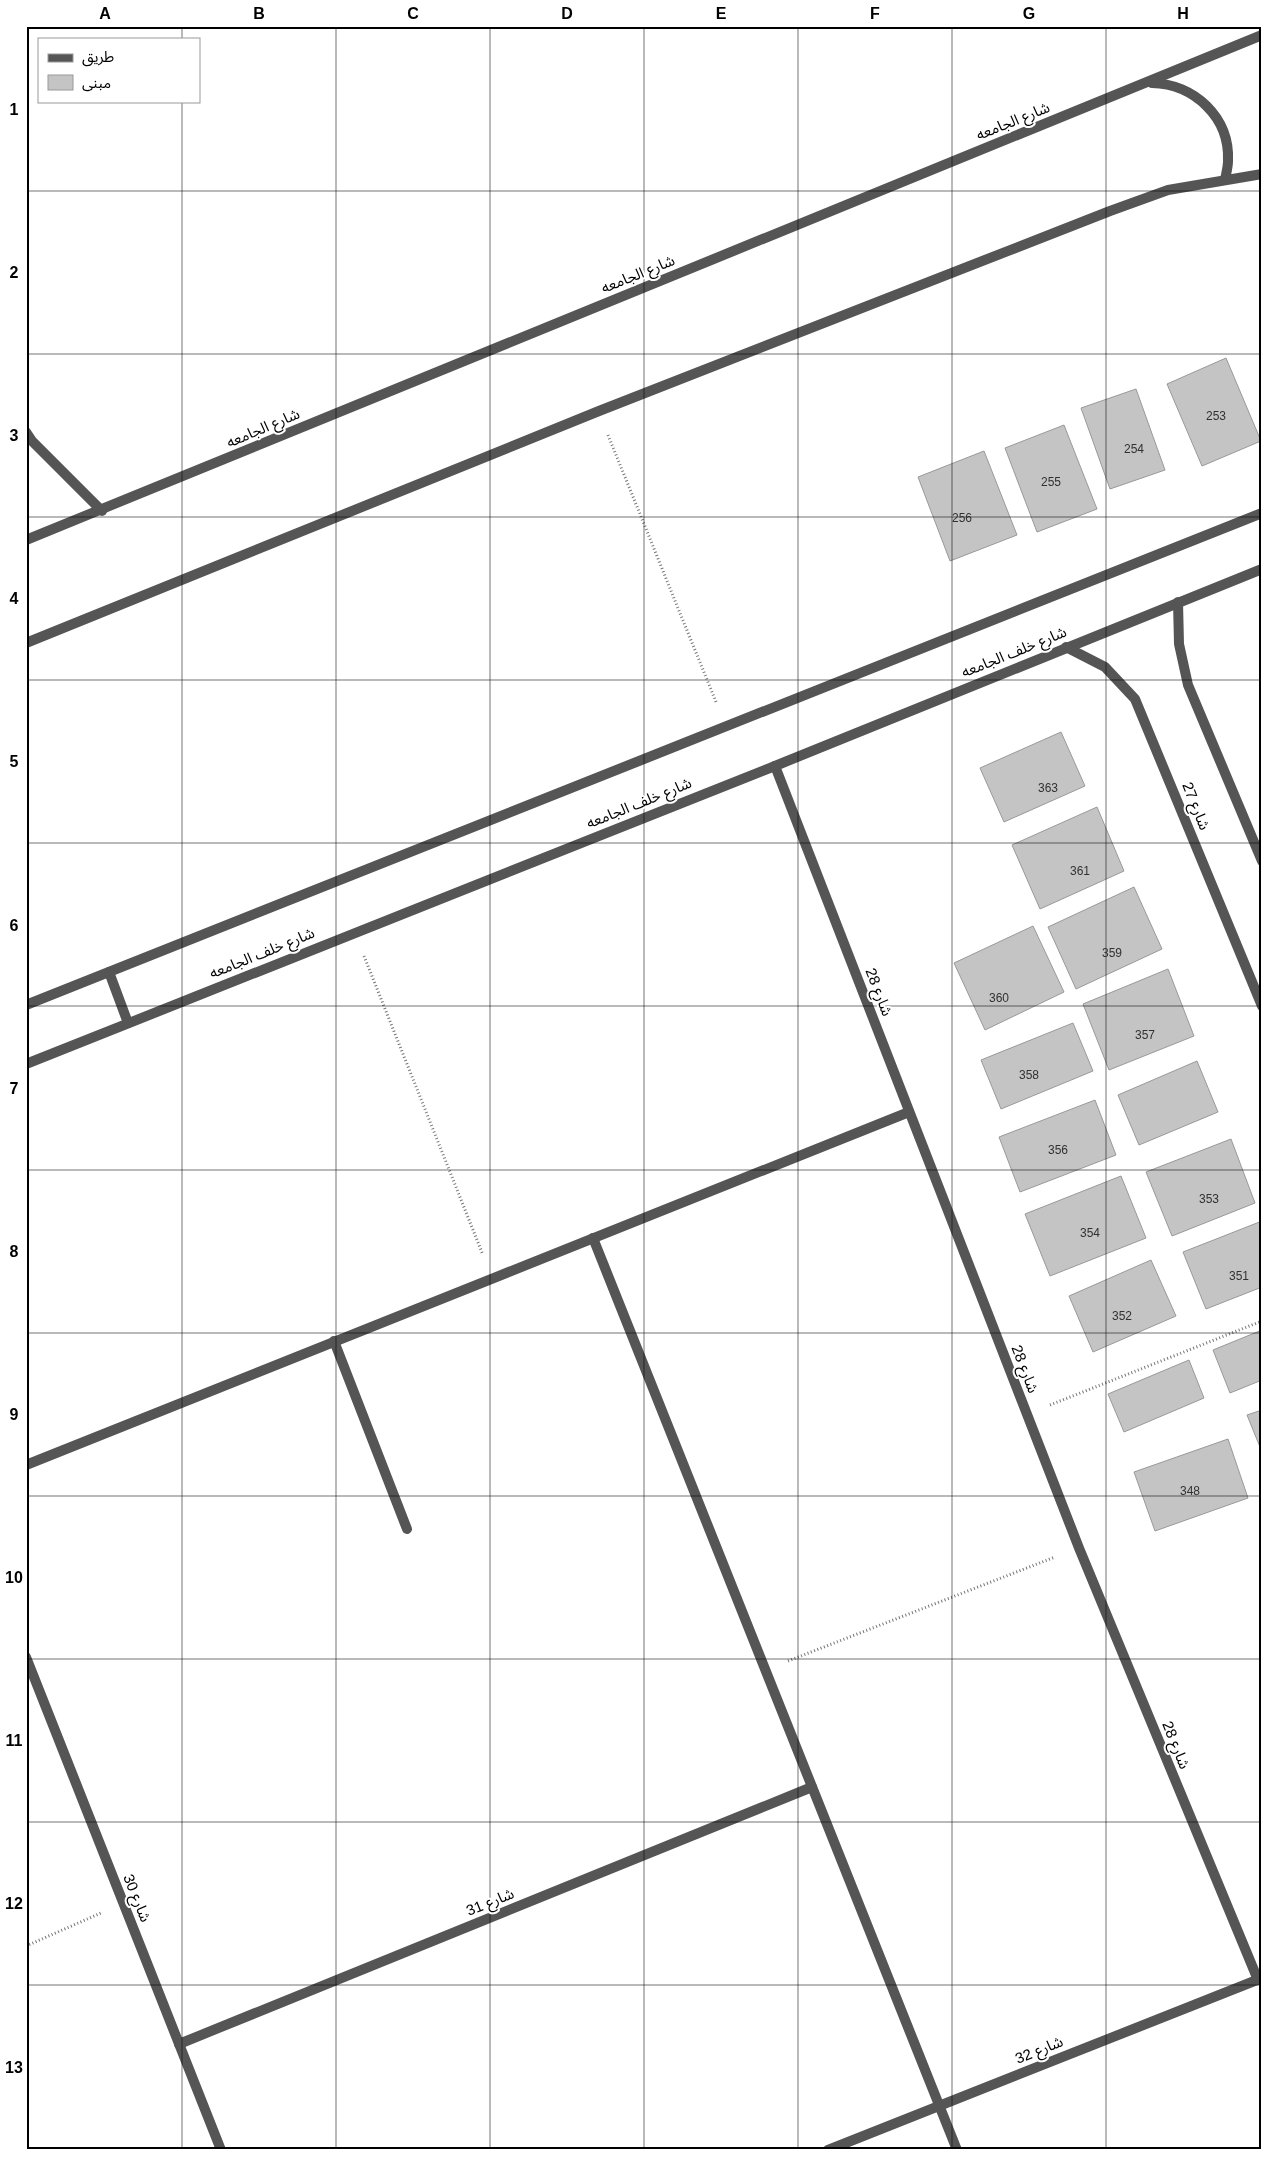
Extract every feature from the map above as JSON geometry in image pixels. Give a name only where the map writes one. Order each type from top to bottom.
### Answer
[{"type":"street","name":"شارع الجامعه","points":[[26,540],[102,511],[1262,35]]},
{"type":"street","points":[[1147,83],[1182,88],[1197,96],[1210,108],[1220,123],[1227,141],[1228,160],[1225,180]]},
{"type":"street","points":[[26,643],[598,411],[1110,211],[1168,190],[1262,174]]},
{"type":"street","points":[[26,432],[32,441],[102,511]]},
{"type":"street","points":[[26,1005],[1262,513]]},
{"type":"street","name":"شارع خلف الجامعه","points":[[26,1064],[775,766],[1262,568]]},
{"type":"street","points":[[1178,602],[1179,644],[1188,685],[1262,861]]},
{"type":"street","name":"شارع 27","points":[[1066,647],[1105,667],[1135,699],[1262,1006]]},
{"type":"street","name":"شارع 28","points":[[775,766],[1079,1548],[1260,1979]]},
{"type":"street","points":[[109,972],[128,1023]]},
{"type":"street","points":[[26,1465],[909,1112]]},
{"type":"street","points":[[593,1238],[957,2150]]},
{"type":"street","points":[[334,1341],[407,1529]]},
{"type":"street","name":"شارع 30","points":[[26,1657],[221,2150]]},
{"type":"street","name":"شارع 31","points":[[179,2044],[812,1787]]},
{"type":"street","name":"شارع 32","points":[[828,2150],[1260,1979]]},
{"type":"path","points":[[598,411],[726,726]]},
{"type":"path","points":[[355,932],[492,1278]]},
{"type":"path","points":[[1027,1414],[1262,1321]]},
{"type":"path","points":[[765,1670],[1079,1548]]},
{"type":"path","points":[[26,1946],[123,1904]]},
{"type":"building","points":[[1226,358],[1261,441],[1202,466],[1167,384]]},
{"type":"building","points":[[1136,389],[1165,470],[1110,489],[1081,408]]},
{"type":"building","points":[[1064,425],[1097,509],[1037,532],[1005,448]]},
{"type":"building","points":[[984,451],[1017,535],[950,561],[918,477]]},
{"type":"building","points":[[1061,732],[1085,786],[1004,822],[980,768]]},
{"type":"building","points":[[1097,807],[1124,871],[1040,909],[1012,845]]},
{"type":"building","points":[[1134,887],[1162,949],[1076,989],[1048,927]]},
{"type":"building","points":[[1033,926],[1064,992],[985,1030],[954,963]]},
{"type":"building","points":[[1168,969],[1194,1036],[1109,1070],[1083,1004]]},
{"type":"building","points":[[1073,1023],[1093,1071],[1001,1109],[981,1060]]},
{"type":"building","points":[[1197,1061],[1218,1112],[1139,1145],[1118,1095]]},
{"type":"building","points":[[1095,1100],[1116,1155],[1020,1192],[999,1137]]},
{"type":"building","points":[[1231,1139],[1255,1203],[1172,1236],[1146,1172]]},
{"type":"building","points":[[1121,1176],[1146,1238],[1050,1276],[1025,1214]]},
{"type":"building","points":[[1262,1221],[1262,1287],[1206,1309],[1183,1252]]},
{"type":"building","points":[[1151,1260],[1176,1316],[1093,1352],[1069,1296]]},
{"type":"building","points":[[1262,1330],[1262,1380],[1230,1393],[1213,1350]]},
{"type":"building","points":[[1189,1360],[1204,1398],[1124,1432],[1108,1394]]},
{"type":"building","points":[[1262,1410],[1262,1452],[1247,1415]]},
{"type":"building","points":[[1228,1439],[1248,1498],[1155,1531],[1134,1472]]}]
